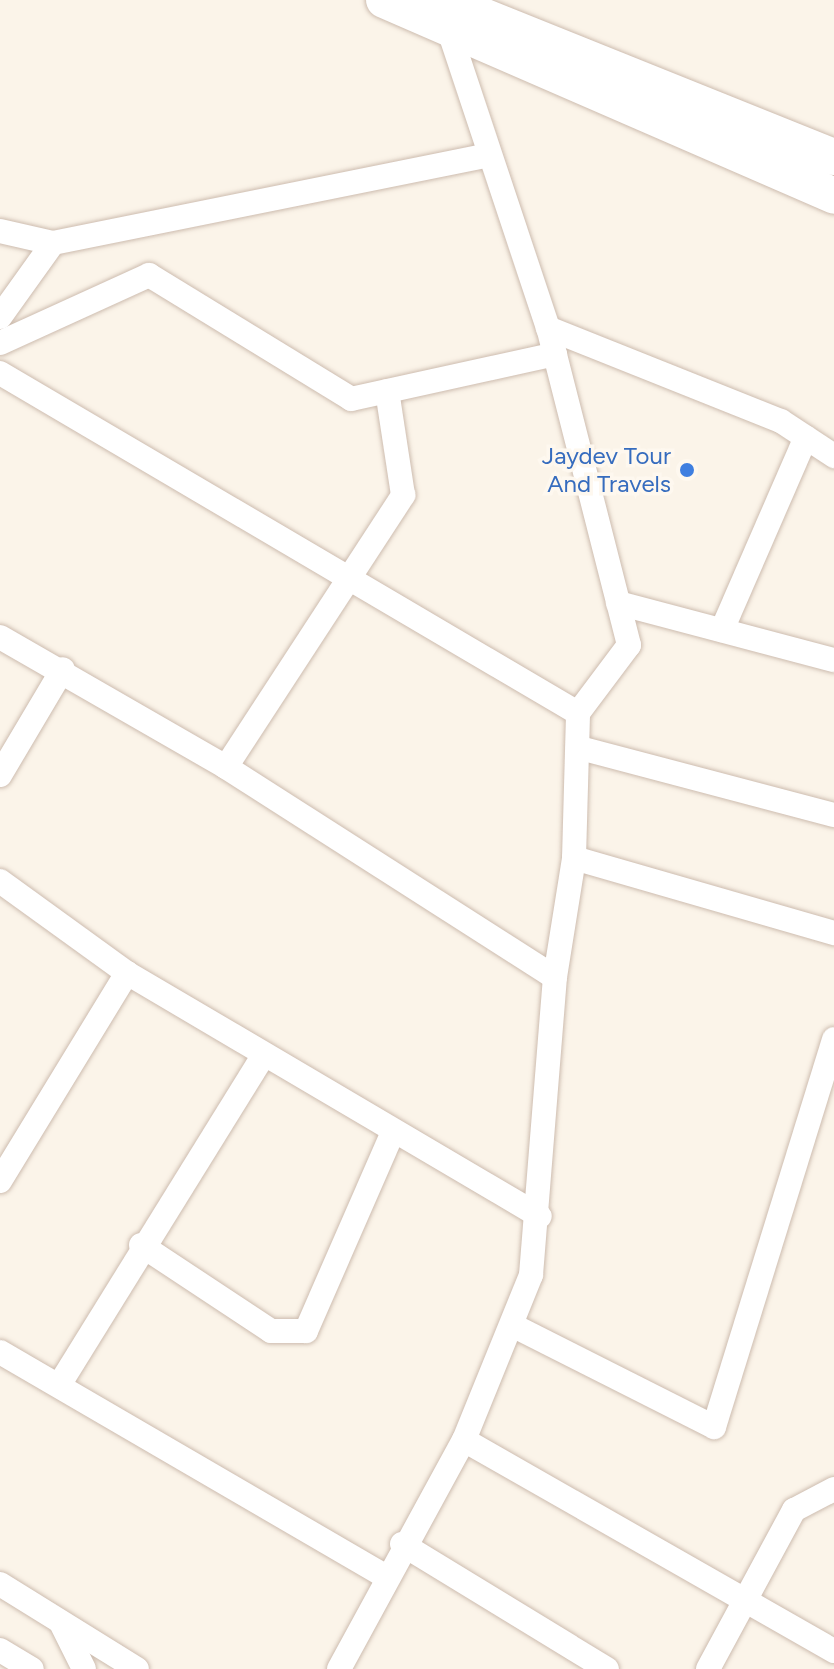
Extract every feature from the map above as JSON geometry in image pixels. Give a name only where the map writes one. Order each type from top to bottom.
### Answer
[{"type":"street","points":[[384,0],[446,15],[834,157]]},
{"type":"street","points":[[339,1669],[402,1544],[464,1440],[514,1326],[540,1216],[555,977],[574,858],[580,748],[578,713],[629,645],[548,328],[486,156],[446,15]]},
{"type":"street","points":[[446,15],[834,196]]},
{"type":"street","points":[[0,231],[53,243],[486,156]]},
{"type":"street","points":[[0,317],[53,243]]},
{"type":"street","points":[[0,343],[149,275],[351,399],[555,354]]},
{"type":"street","points":[[548,328],[806,437],[834,456]]},
{"type":"street","points":[[0,373],[578,713]]},
{"type":"street","points":[[226,767],[403,495],[387,391]]},
{"type":"street","points":[[722,630],[806,437]]},
{"type":"street","points":[[618,603],[834,660]]},
{"type":"street","points":[[0,637],[63,669],[226,767],[555,977]]},
{"type":"street","points":[[0,775],[63,669]]},
{"type":"street","points":[[580,748],[834,815]]},
{"type":"street","points":[[574,858],[834,933]]},
{"type":"street","points":[[0,881],[127,973],[392,1134],[540,1216]]},
{"type":"street","points":[[0,1181],[127,973]]},
{"type":"street","points":[[514,1326],[714,1427],[834,1039]]},
{"type":"street","points":[[61,1382],[141,1245],[263,1056]]},
{"type":"street","points":[[141,1245],[271,1331],[306,1331],[392,1134]]},
{"type":"street","points":[[0,1352],[61,1382],[385,1576]]},
{"type":"street","points":[[464,1440],[748,1599],[834,1651]]},
{"type":"street","points":[[708,1669],[794,1510],[834,1489]]},
{"type":"street","points":[[402,1544],[607,1669]]},
{"type":"street","points":[[0,1584],[137,1669]]},
{"type":"street","points":[[60,1621],[84,1669]]},
{"type":"street","points":[[0,1650],[32,1669]]},
{"type":"place","name":"Jaydev Tour And Travels","points":[[687,470]]}]
